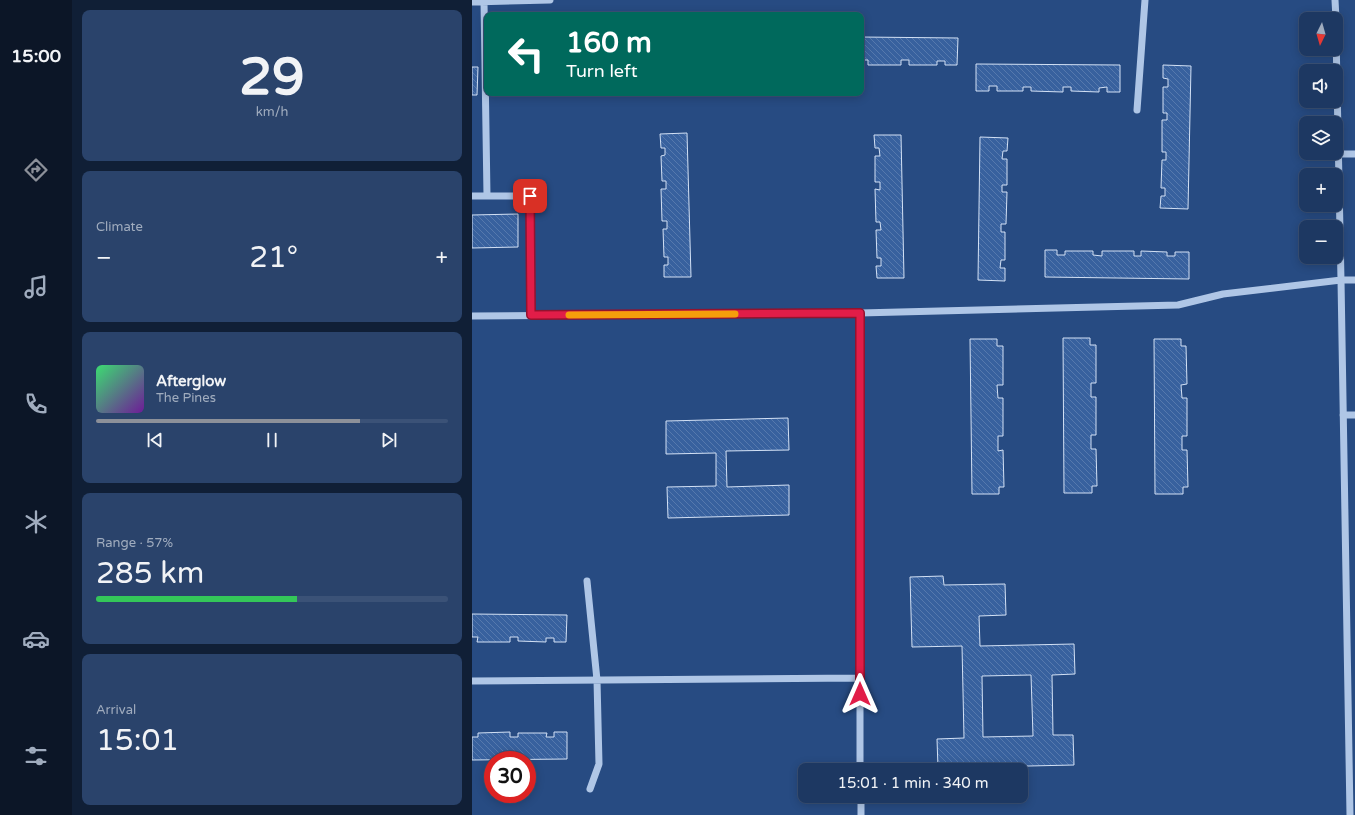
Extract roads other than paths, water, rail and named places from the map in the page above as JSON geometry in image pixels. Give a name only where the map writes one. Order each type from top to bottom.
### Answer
[{"type":"street","points":[[472,2],[550,0]]},
{"type":"street","points":[[1137,110],[1145,0]]},
{"type":"street","points":[[1335,0],[1336,12]]},
{"type":"street","points":[[484,2],[484,12]]},
{"type":"street","points":[[1337,56],[1338,116]]},
{"type":"street","points":[[485,96],[487,196]]},
{"type":"street","points":[[1343,154],[1355,154]]},
{"type":"street","points":[[1339,160],[1350,815]]},
{"type":"street","points":[[472,196],[530,196],[531,315]]},
{"type":"street","points":[[472,316],[860,313],[1178,306],[1223,294],[1341,280],[1355,280]]},
{"type":"street","points":[[860,313],[860,763]]},
{"type":"street","points":[[1343,415],[1355,415]]},
{"type":"street","points":[[587,581],[597,680],[599,764],[590,789]]},
{"type":"street","points":[[472,681],[860,678]]},
{"type":"street","points":[[860,803],[860,815]]}]
